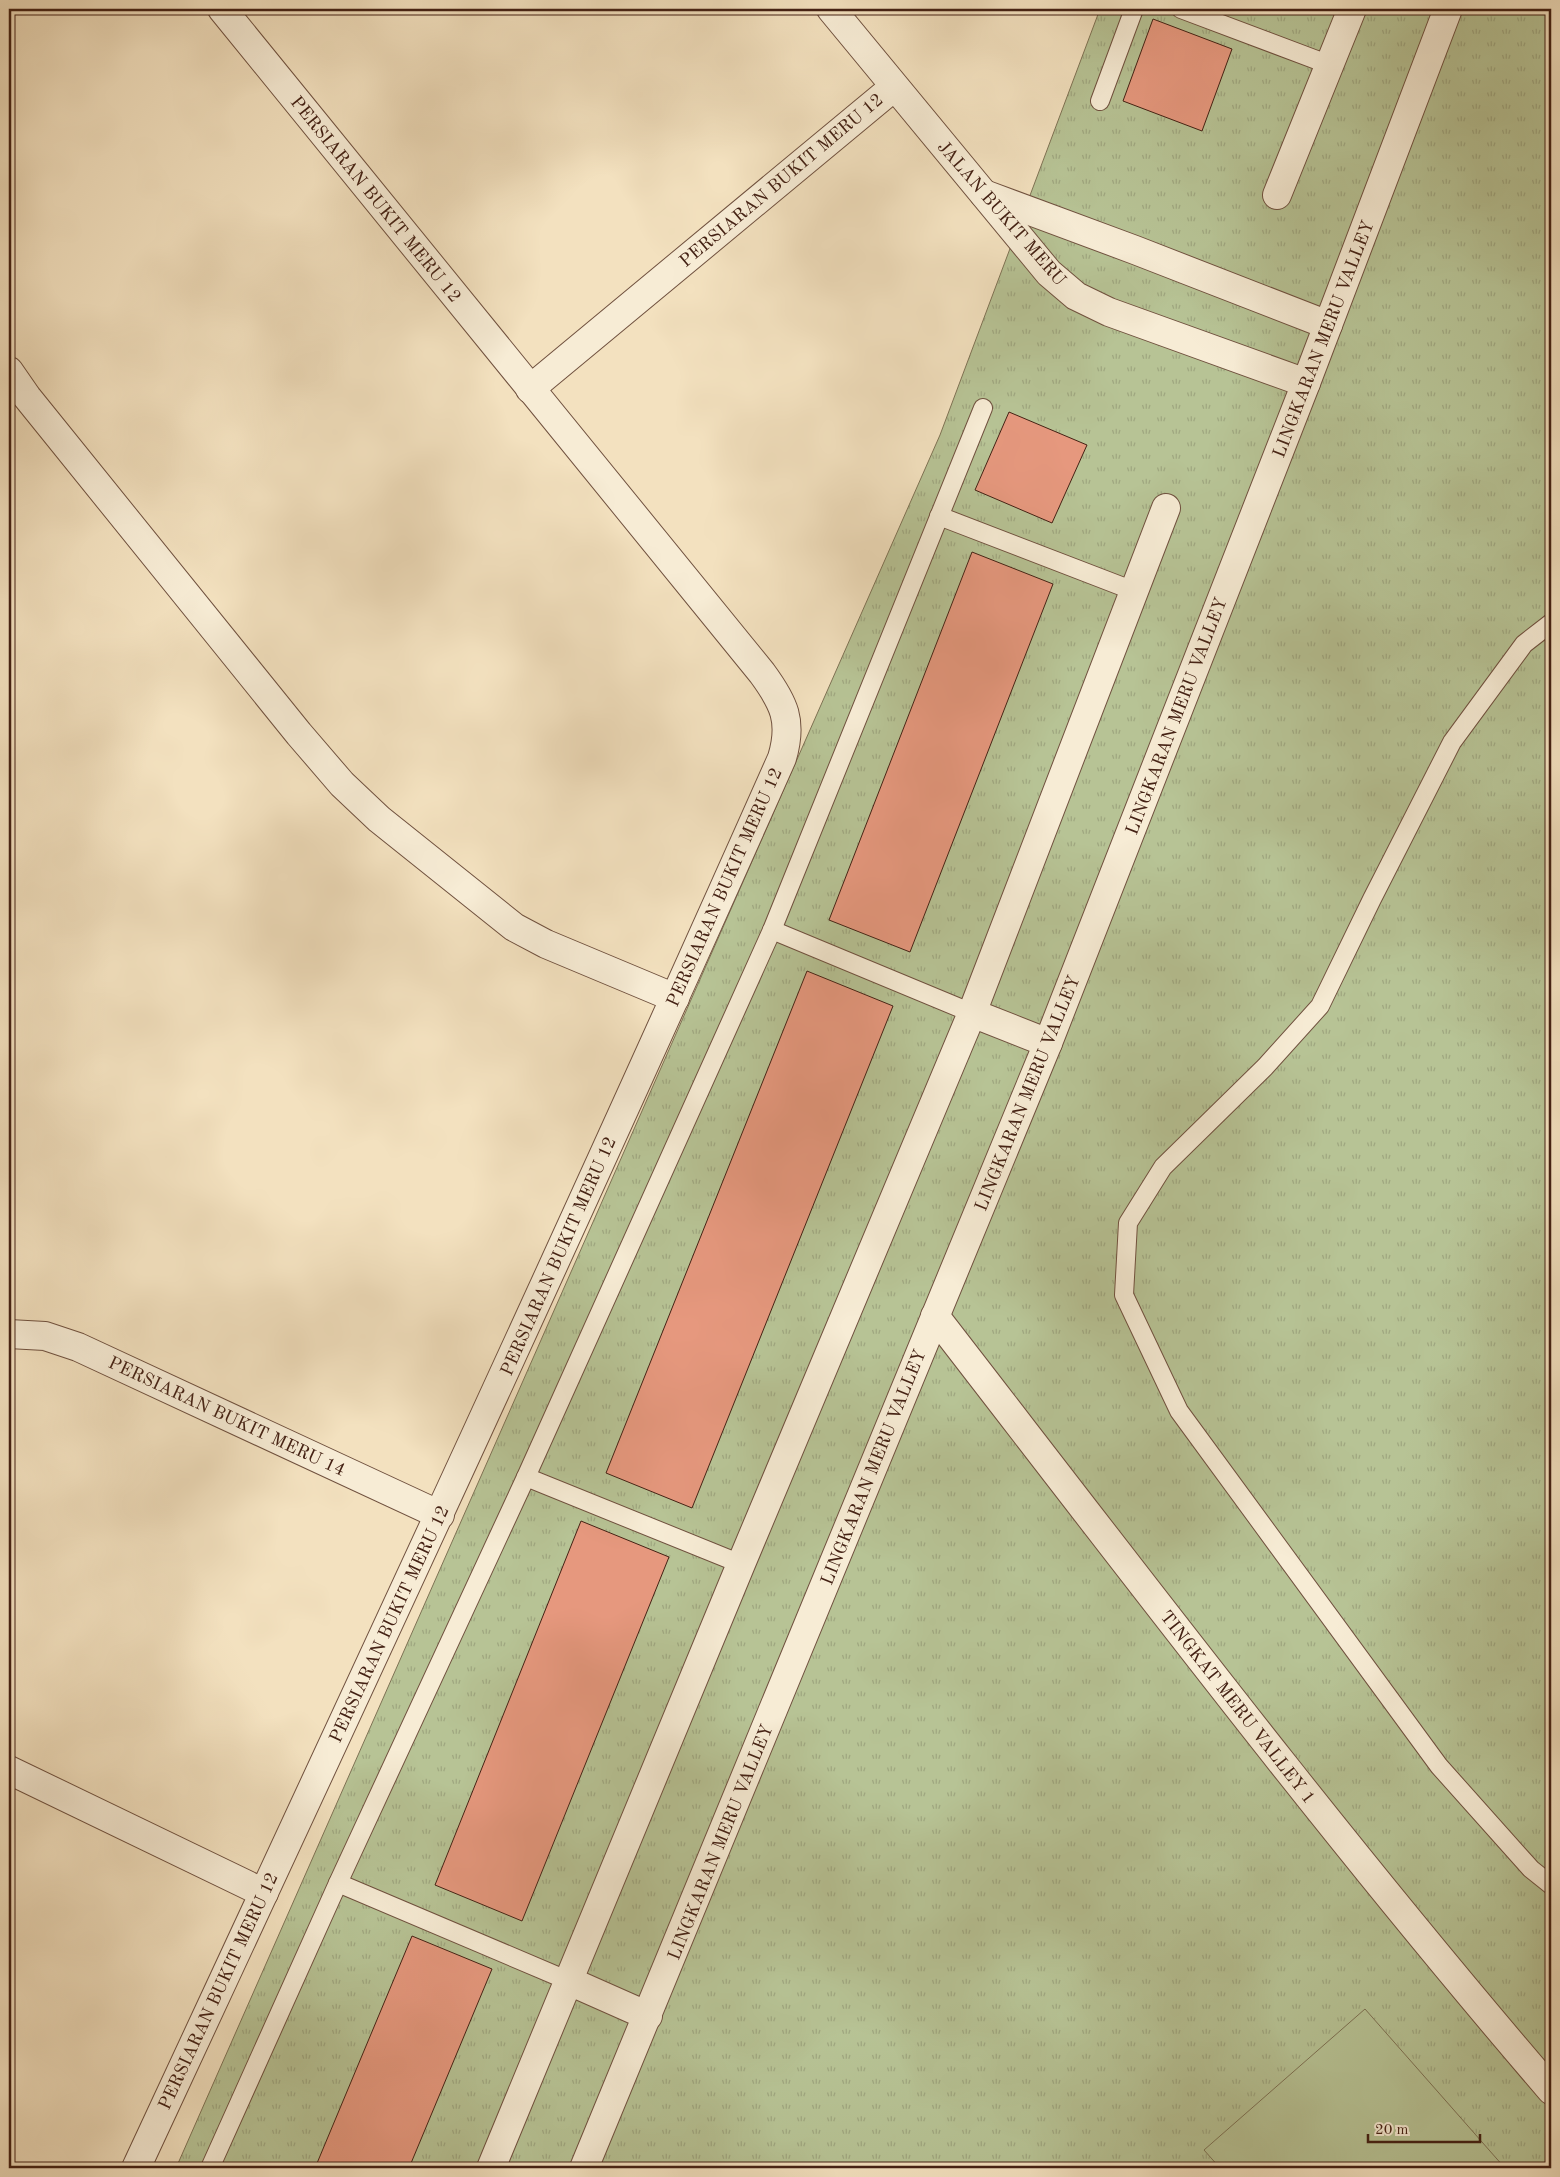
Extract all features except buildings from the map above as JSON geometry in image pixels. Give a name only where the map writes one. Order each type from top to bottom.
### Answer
[{"type":"street","name":"PERSIARAN BUKIT MERU 12","points":[[136,2168],[440,1515],[675,998],[782,758],[787,740],[786,716],[777,693],[762,673],[222,9]]},
{"type":"street","name":"JALAN BUKIT MERU","points":[[831,9],[1049,273],[1076,296],[1109,312],[1306,383]]},
{"type":"street","points":[[1277,195],[1352,9]]},
{"type":"street","name":"LINGKARAN MERU VALLEY","points":[[584,2168],[1048,1043],[1306,383],[1448,9]]},
{"type":"street","name":"PERSIARAN BUKIT MERU 12","points":[[530,389],[894,87]]},
{"type":"street","points":[[982,194],[1136,250],[1328,325]]},
{"type":"street","points":[[9,371],[27,397],[299,734],[342,784],[379,819],[514,926],[546,944],[675,998]]},
{"type":"street","points":[[490,2168],[972,1014],[1166,508]]},
{"type":"street","points":[[972,1014],[1048,1043]]},
{"type":"street","name":"TINGKAT MERU VALLEY 1","points":[[935,1316],[1201,1661],[1339,1835],[1474,2000],[1551,2090]]},
{"type":"street","name":"PERSIARAN BUKIT MERU 14","points":[[9,1334],[45,1336],[78,1347],[440,1515]]},
{"type":"street","points":[[9,1770],[264,1893]]},
{"type":"street","points":[[569,1981],[648,2016]]},
{"type":"lane","points":[[1100,101],[1134,9]]},
{"type":"lane","points":[[1182,9],[1330,65]]},
{"type":"lane","points":[[210,2168],[338,1883],[526,1477],[772,930],[983,408]]},
{"type":"lane","points":[[939,516],[1134,591]]},
{"type":"lane","points":[[1551,624],[1524,644],[1452,742],[1320,1006],[1265,1067],[1164,1167],[1138,1207],[1128,1223],[1124,1295],[1179,1411],[1439,1766],[1530,1869],[1551,1885]]},
{"type":"lane","points":[[772,930],[972,1014]]},
{"type":"lane","points":[[526,1477],[741,1564]]},
{"type":"lane","points":[[338,1883],[569,1981]]},
{"type":"green space","points":[[1100,9],[1551,9],[1551,2168],[176,2168],[940,435]]},
{"type":"green space","points":[[1365,2009],[1504,2167],[1220,2168],[1204,2150]]}]
